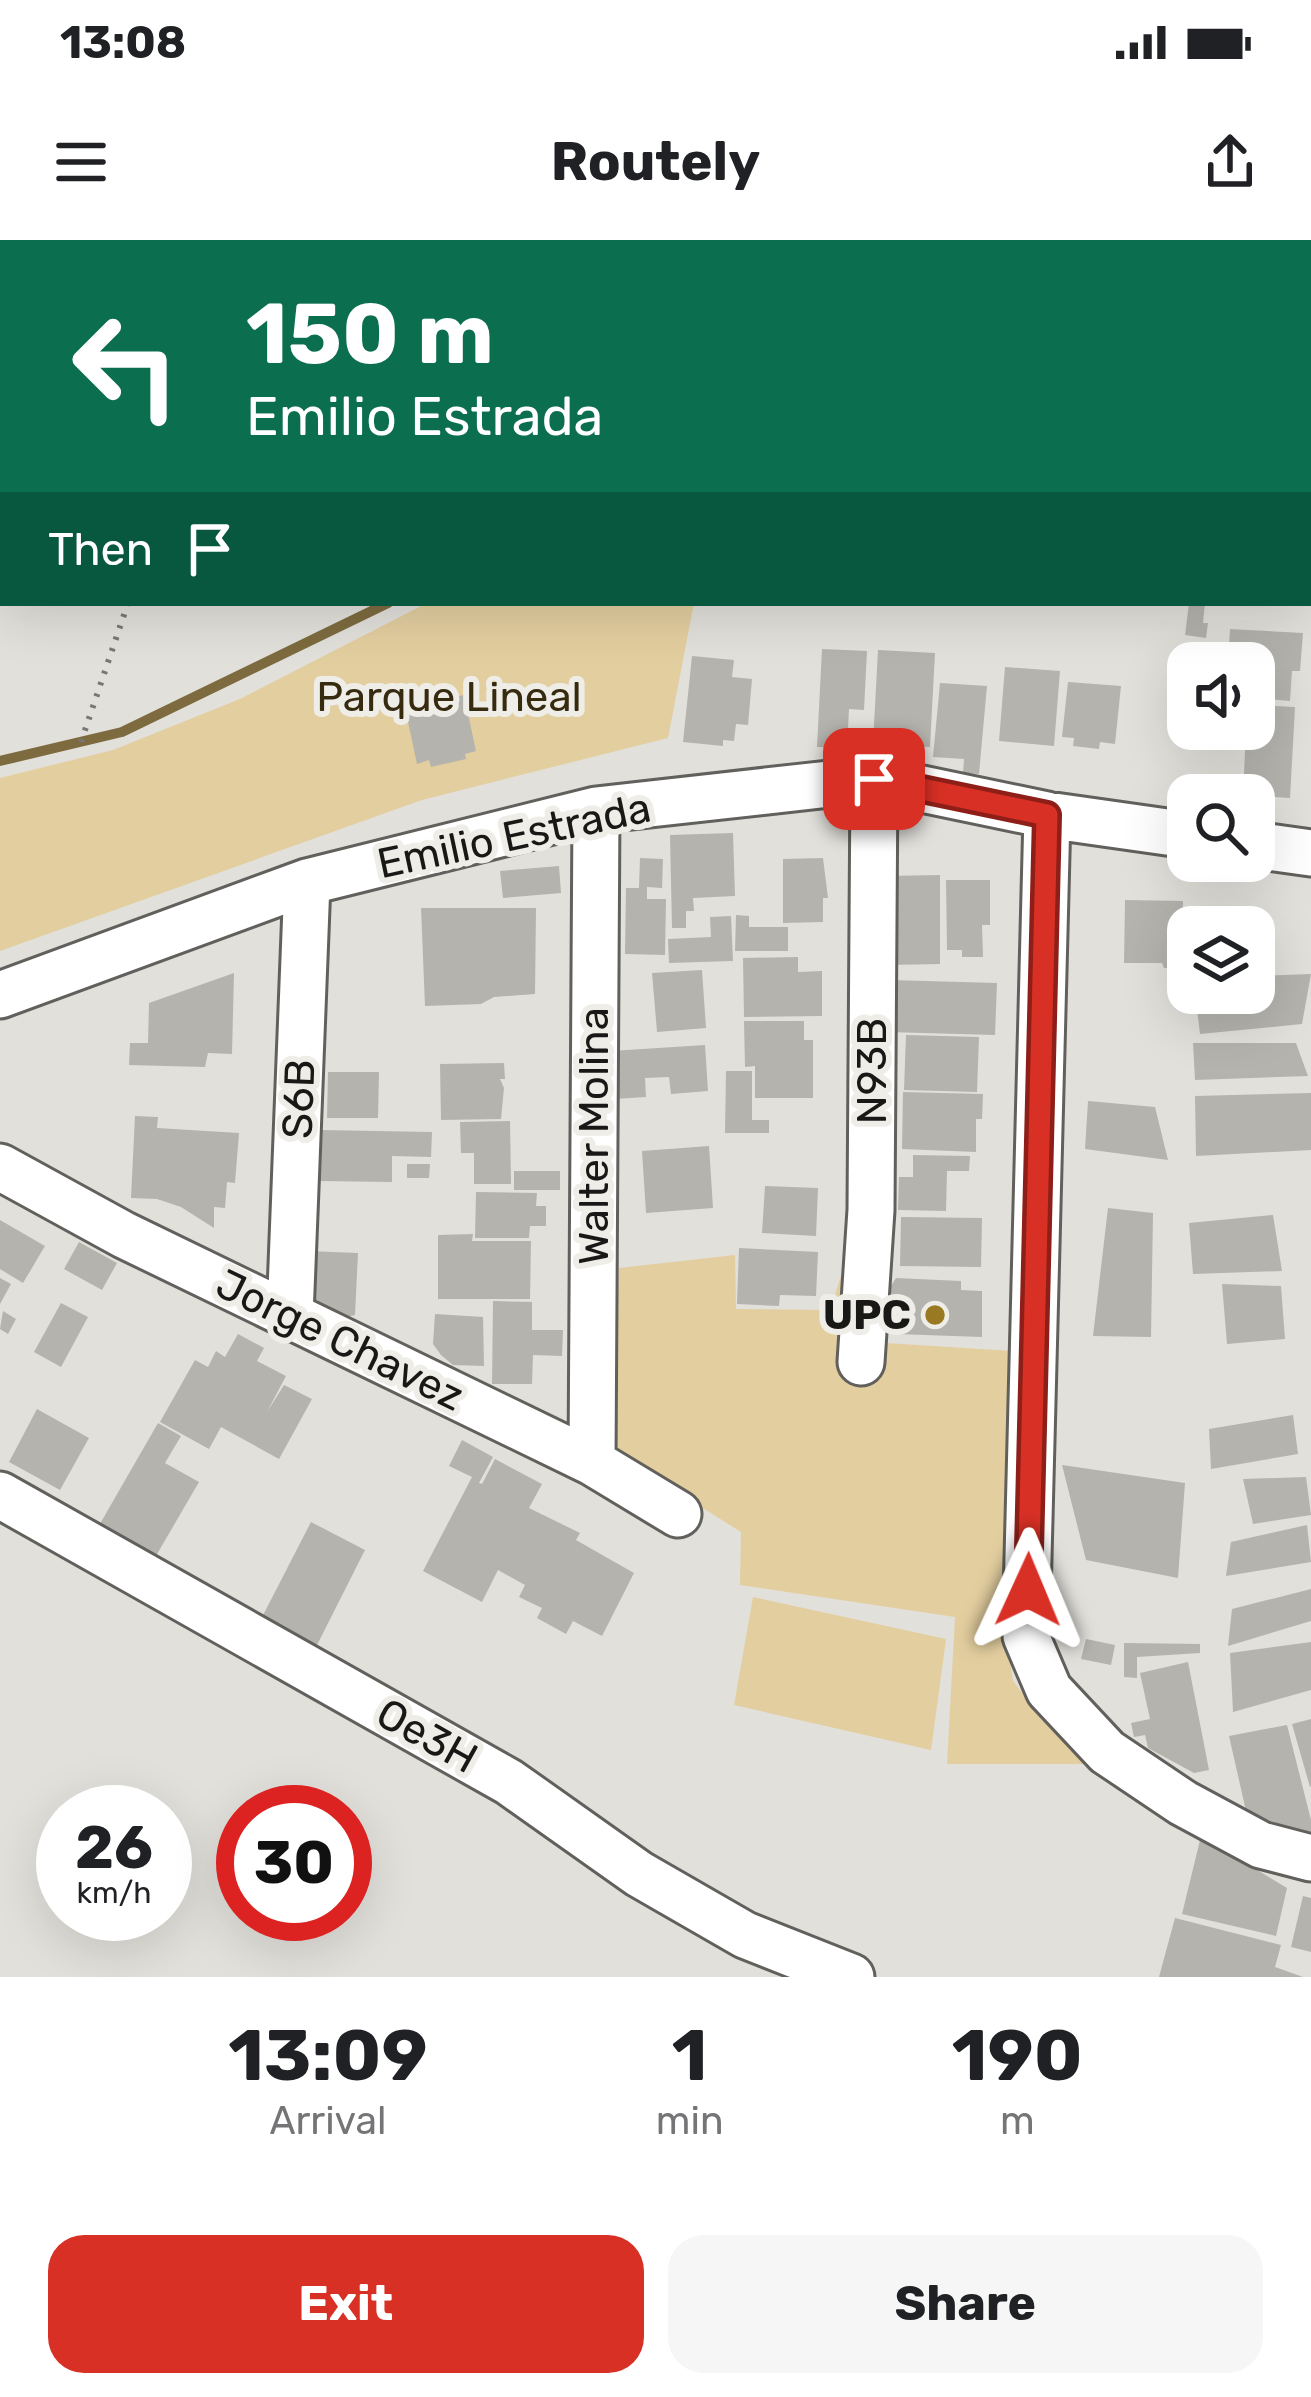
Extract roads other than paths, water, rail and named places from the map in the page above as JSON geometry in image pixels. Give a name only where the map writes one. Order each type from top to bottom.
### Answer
[{"type":"street","name":"Emilio Estrada","points":[[0,995],[307,883],[596,810],[874,779],[1047,815],[1167,832]]},
{"type":"street","name":"N93B","points":[[861,1363],[871,1210],[874,779]]},
{"type":"street","name":"Walter Molina","points":[[592,1462],[596,810]]},
{"type":"street","points":[[1047,815],[1027,1636],[1049,1690],[1107,1752],[1183,1803],[1261,1845],[1311,1858]]},
{"type":"street","points":[[1275,848],[1311,853]]},
{"type":"street","name":"S6B","points":[[290,1316],[307,883]]},
{"type":"street","name":"Jorge Chavez","points":[[0,1167],[124,1234],[592,1462],[678,1514]]},
{"type":"street","name":"Oe3H","points":[[0,1495],[509,1782],[639,1874],[745,1935],[851,1977]]},
{"type":"waterway","points":[[0,761],[122,732],[382,606]]},
{"type":"place","name":"UPC","points":[[935,1315]]},
{"type":"park label","name":"Parque Lineal","points":[[449,697]]}]
